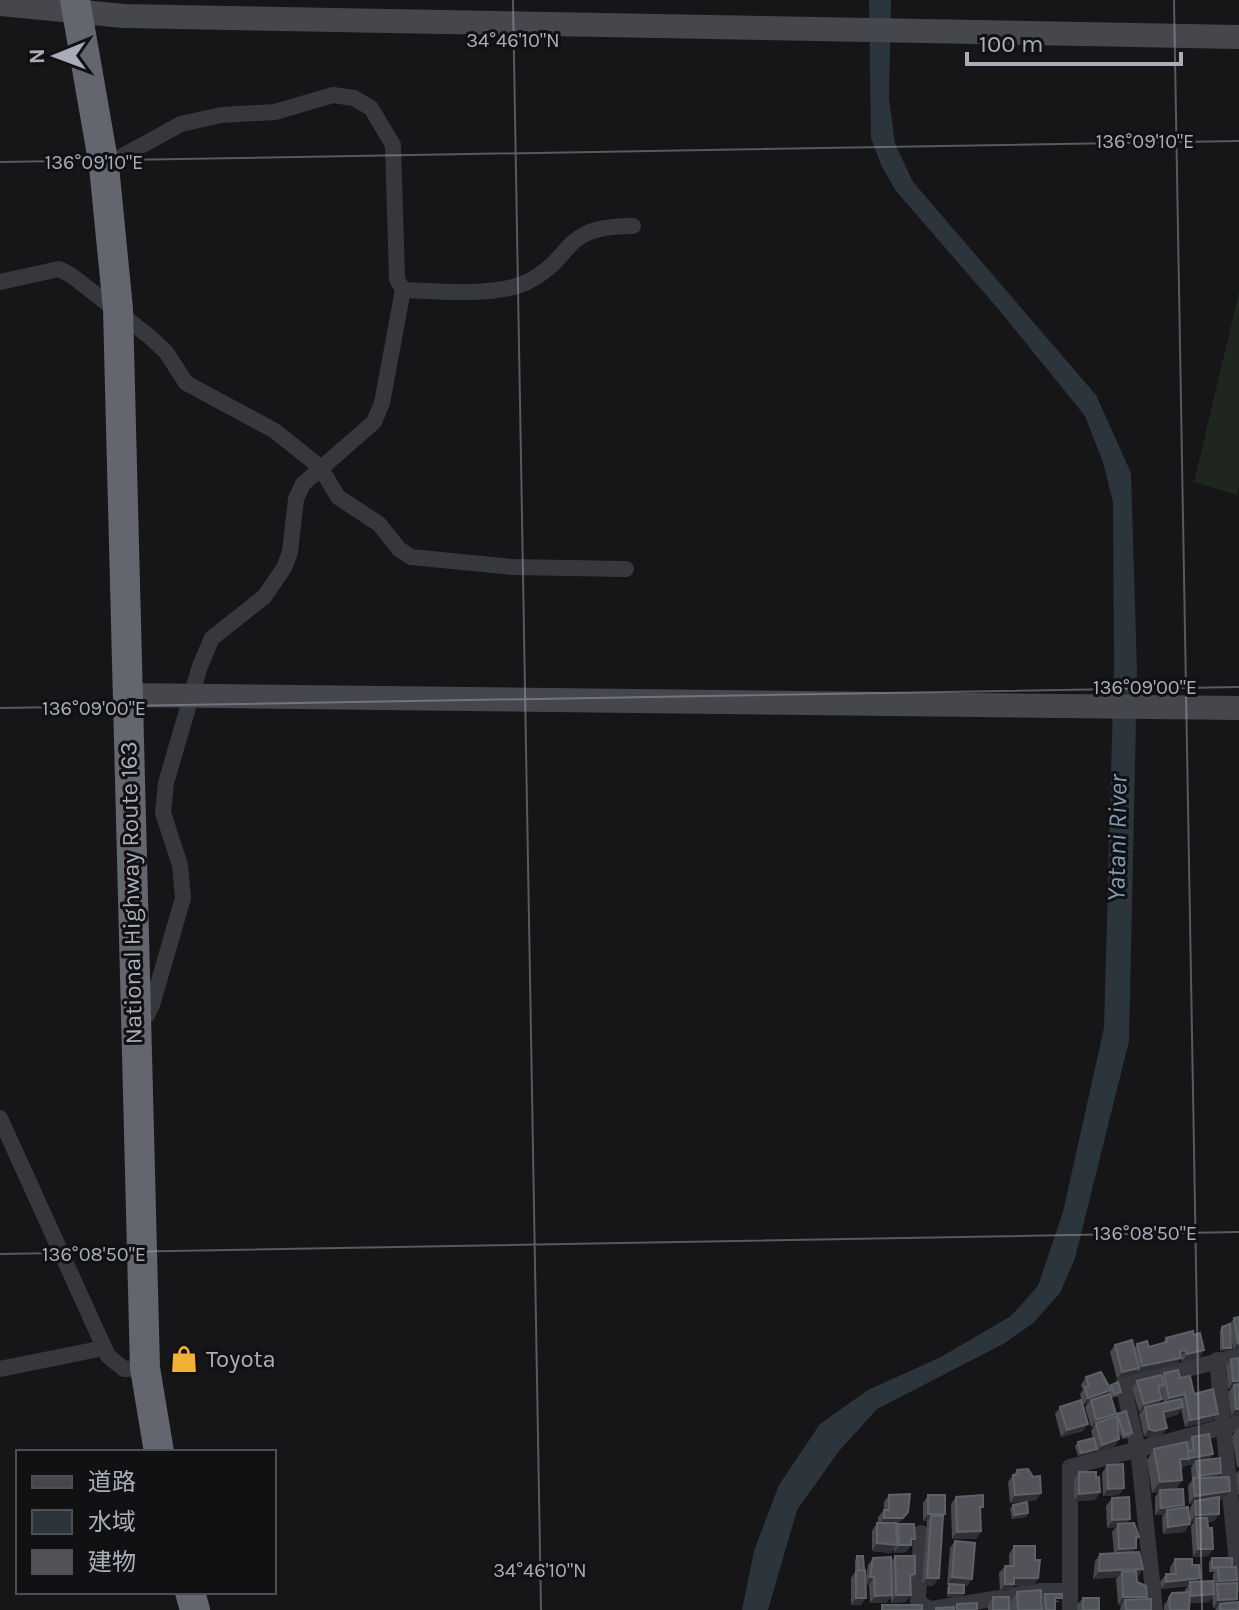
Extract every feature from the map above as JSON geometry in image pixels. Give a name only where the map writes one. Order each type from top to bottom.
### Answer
[{"type":"highway","name":"National Highway Route 163","points":[[76,6],[104,166],[118,309],[145,1368],[159,1450]]},
{"type":"street","points":[[0,4],[858,30],[1239,37]]},
{"type":"street","points":[[104,166],[181,124],[221,115],[275,112],[333,95],[354,98],[371,108],[393,145],[397,279],[403,290],[382,403],[374,422],[303,484],[296,499],[290,552],[284,568],[264,597],[212,638],[191,694],[166,783],[163,813],[180,865],[183,898],[152,1005],[147,1015],[134,1020]]},
{"type":"street","points":[[403,290],[474,292],[526,283],[548,267],[571,241],[599,227],[633,226]]},
{"type":"street","points":[[0,282],[59,269],[118,309],[166,352],[186,383],[275,431],[320,467],[338,497],[379,524],[411,557],[512,567],[626,569]]},
{"type":"street","points":[[127,695],[1239,708]]},
{"type":"street","points":[[0,1118],[104,1348],[114,1364],[124,1369],[145,1368]]},
{"type":"street","points":[[0,1369],[104,1348]]},
{"type":"street","points":[[1155,1610],[1138,1449],[1123,1385],[1239,1356]]},
{"type":"street","points":[[1217,1360],[1232,1424],[1239,1584]]},
{"type":"street","points":[[1070,1610],[1070,1467],[1232,1424]]},
{"type":"street","points":[[921,1533],[910,1558],[918,1602],[927,1609],[979,1605],[1070,1591]]},
{"type":"shaded area","points":[[1239,292],[1239,485],[1237,495],[1194,482]]},
{"type":"water","name":"Yatani River","points":[[869,0],[891,0],[889,98],[895,144],[913,182],[1096,395],[1131,473],[1137,672],[1129,1041],[1075,1258],[1060,1293],[1033,1323],[1005,1343],[877,1409],[839,1451],[797,1510],[768,1610],[742,1610],[754,1551],[779,1485],[820,1424],[868,1390],[941,1357],[1011,1316],[1038,1286],[1063,1212],[1104,1028],[1114,666],[1113,502],[1103,462],[1085,416],[1000,311],[896,191],[882,167],[871,138]]},
{"type":"building","points":[[1239,1317],[1239,1343],[1238,1343],[1234,1318]]},
{"type":"building","points":[[1230,1324],[1231,1348],[1223,1348],[1222,1327]]},
{"type":"building","points":[[1193,1331],[1194,1335],[1200,1333],[1204,1350],[1187,1354],[1186,1350],[1180,1351],[1181,1358],[1142,1366],[1137,1344],[1147,1341],[1149,1347],[1167,1342],[1166,1338]]},
{"type":"building","points":[[1132,1340],[1139,1368],[1122,1372],[1115,1345]]},
{"type":"building","points":[[1239,1358],[1239,1381],[1233,1381],[1231,1359]]},
{"type":"building","points":[[1178,1370],[1180,1378],[1190,1376],[1194,1394],[1213,1389],[1218,1414],[1190,1420],[1185,1394],[1169,1398],[1164,1373]]},
{"type":"building","points":[[1101,1372],[1111,1390],[1088,1398],[1086,1377]]},
{"type":"building","points":[[1161,1375],[1164,1385],[1158,1386],[1162,1399],[1144,1404],[1137,1381]]},
{"type":"building","points":[[1118,1382],[1121,1392],[1114,1394],[1111,1385]]},
{"type":"building","points":[[1239,1384],[1239,1409],[1236,1409],[1234,1385]]},
{"type":"building","points":[[1110,1394],[1116,1414],[1096,1420],[1091,1400]]},
{"type":"building","points":[[1181,1399],[1183,1407],[1163,1412],[1167,1428],[1149,1429],[1145,1407]]},
{"type":"building","points":[[1081,1400],[1088,1424],[1067,1430],[1060,1407]]},
{"type":"building","points":[[1126,1411],[1132,1433],[1124,1435],[1117,1414]]},
{"type":"building","points":[[1117,1416],[1119,1439],[1102,1445],[1096,1423]]},
{"type":"building","points":[[1209,1434],[1213,1454],[1189,1458],[1188,1451],[1194,1450],[1192,1437]]},
{"type":"building","points":[[1094,1438],[1097,1449],[1081,1453],[1078,1442]]},
{"type":"building","points":[[1187,1442],[1189,1459],[1180,1459],[1182,1480],[1160,1482],[1154,1449]]},
{"type":"building","points":[[1220,1458],[1221,1473],[1198,1476],[1196,1461]]},
{"type":"building","points":[[1123,1464],[1124,1488],[1108,1489],[1107,1465]]},
{"type":"building","points":[[1028,1469],[1033,1477],[1040,1476],[1041,1493],[1015,1495],[1013,1475],[1018,1475],[1017,1470]]},
{"type":"building","points":[[1079,1472],[1096,1472],[1100,1492],[1079,1494]]},
{"type":"building","points":[[1229,1477],[1230,1491],[1195,1496],[1193,1478]]},
{"type":"building","points":[[1183,1489],[1184,1505],[1161,1508],[1160,1490]]},
{"type":"building","points":[[910,1494],[908,1512],[903,1518],[884,1518],[884,1510],[889,1510],[889,1495]]},
{"type":"building","points":[[928,1495],[945,1495],[945,1514],[928,1514]]},
{"type":"building","points":[[983,1495],[981,1531],[957,1532],[956,1497]]},
{"type":"building","points":[[1129,1497],[1130,1519],[1112,1520],[1112,1498]]},
{"type":"building","points":[[1219,1497],[1219,1514],[1196,1515],[1195,1501]]},
{"type":"building","points":[[1027,1502],[1028,1513],[1015,1515],[1013,1505]]},
{"type":"building","points":[[1188,1507],[1190,1524],[1168,1527],[1167,1510]]},
{"type":"building","points":[[931,1516],[943,1516],[939,1578],[927,1578]]},
{"type":"building","points":[[1196,1518],[1207,1518],[1208,1528],[1212,1528],[1213,1549],[1198,1549]]},
{"type":"building","points":[[877,1523],[896,1523],[897,1545],[877,1543]]},
{"type":"building","points":[[1134,1523],[1139,1537],[1136,1537],[1136,1548],[1119,1549],[1118,1524]]},
{"type":"building","points":[[898,1524],[914,1524],[915,1539],[911,1539],[911,1545],[899,1545]]},
{"type":"building","points":[[955,1541],[975,1543],[972,1579],[952,1577]]},
{"type":"building","points":[[1014,1546],[1035,1546],[1035,1560],[1040,1560],[1038,1578],[1014,1578],[1014,1584],[1005,1584],[1005,1566],[1014,1566]]},
{"type":"building","points":[[1139,1552],[1143,1569],[1099,1571],[1100,1554]]},
{"type":"building","points":[[857,1556],[863,1556],[864,1570],[858,1570]]},
{"type":"building","points":[[895,1556],[915,1556],[915,1574],[910,1575],[911,1595],[896,1595]]},
{"type":"building","points":[[891,1557],[892,1595],[875,1596],[874,1577],[870,1577],[873,1558]]},
{"type":"building","points":[[1212,1558],[1232,1558],[1232,1567],[1212,1568]]},
{"type":"building","points":[[1175,1559],[1192,1559],[1192,1565],[1199,1565],[1200,1578],[1166,1582],[1166,1574],[1176,1574]]},
{"type":"building","points":[[1218,1567],[1236,1567],[1237,1580],[1219,1581]]},
{"type":"building","points":[[865,1570],[866,1598],[856,1598],[856,1571]]},
{"type":"building","points":[[1136,1571],[1137,1582],[1146,1586],[1147,1597],[1123,1597],[1122,1572]]},
{"type":"building","points":[[1213,1581],[1214,1594],[1191,1596],[1190,1582]]},
{"type":"building","points":[[1237,1583],[1237,1599],[1218,1600],[1217,1584]]},
{"type":"building","points":[[949,1584],[964,1585],[964,1593],[949,1593]]},
{"type":"building","points":[[1041,1590],[1042,1610],[1018,1610],[1017,1592]]},
{"type":"building","points":[[1190,1592],[1189,1610],[1170,1610],[1172,1593]]},
{"type":"building","points":[[1045,1594],[1062,1594],[1062,1598],[1055,1598],[1055,1610],[1046,1610]]},
{"type":"building","points":[[993,1597],[1009,1597],[1009,1610],[993,1610]]},
{"type":"building","points":[[1083,1598],[1099,1598],[1099,1610],[1083,1610]]},
{"type":"building","points":[[1151,1599],[1151,1610],[1126,1610],[1125,1600]]},
{"type":"building","points":[[1239,1602],[1239,1610],[1220,1610],[1220,1604]]},
{"type":"building","points":[[977,1603],[977,1610],[957,1610],[957,1604]]},
{"type":"building","points":[[882,1605],[922,1605],[922,1610],[882,1610]]},
{"type":"building","points":[[954,1607],[954,1610],[936,1610],[936,1608]]},
{"type":"place","name":"Toyota","points":[[184,1359]]}]
